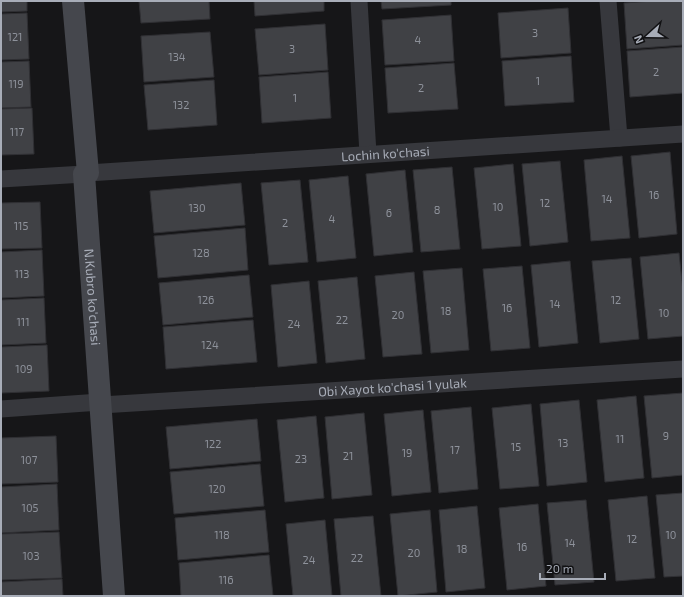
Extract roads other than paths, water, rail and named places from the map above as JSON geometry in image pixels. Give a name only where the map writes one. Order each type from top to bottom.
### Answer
[{"type":"street","name":"N.Kubro ko'chasi","points":[[73,1],[114,596]]},
{"type":"street","points":[[359,1],[368,154]]},
{"type":"street","points":[[608,1],[619,138]]},
{"type":"street","name":"Lochin ko'chasi","points":[[1,179],[683,134]]},
{"type":"street","name":"Obi Xayot ko'chasi 1 yulak","points":[[1,409],[683,369]]}]
